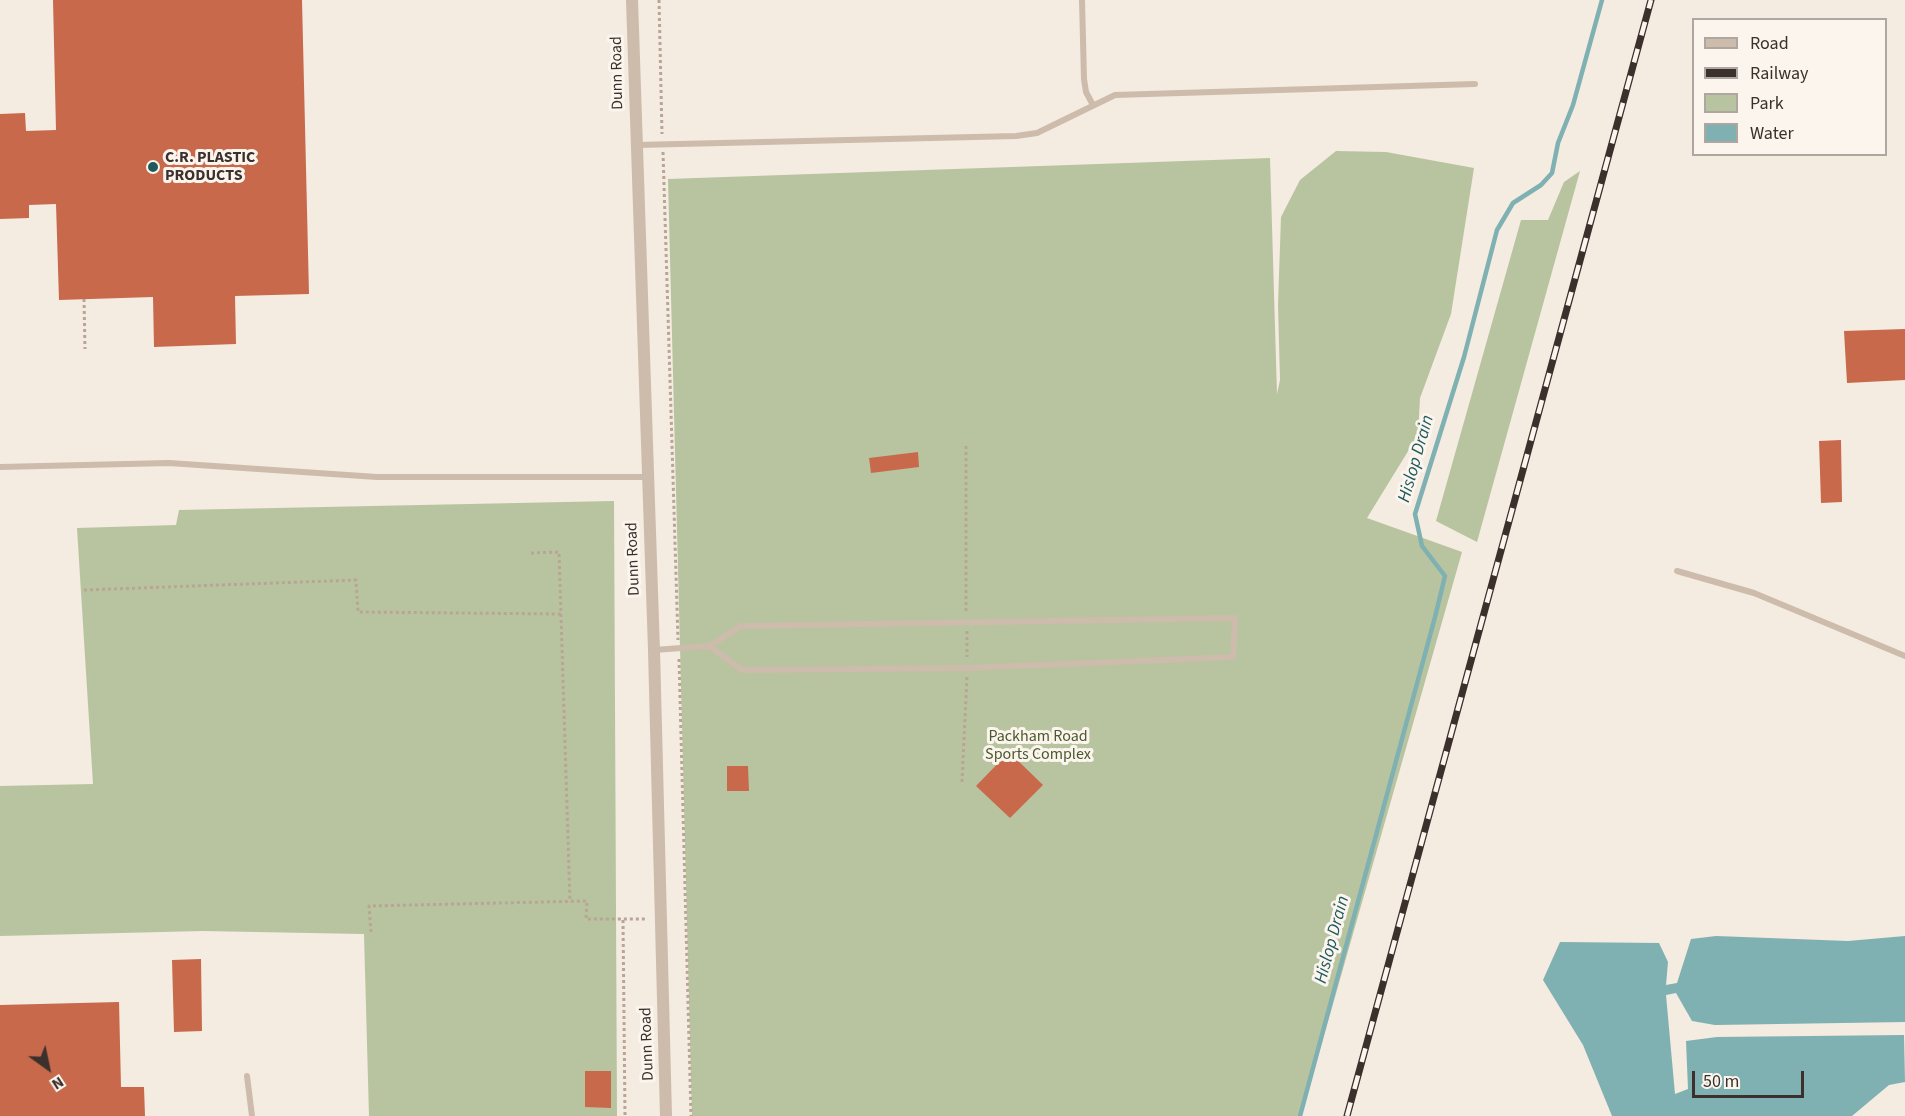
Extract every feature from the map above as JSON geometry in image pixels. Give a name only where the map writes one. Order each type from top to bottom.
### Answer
[{"type":"street","name":"Dunn Road","points":[[632,0],[654,650],[666,1116]]},
{"type":"lane","points":[[1082,0],[1084,79],[1086,92],[1093,105]]},
{"type":"lane","points":[[636,145],[1016,136],[1037,133],[1115,95],[1475,84]]},
{"type":"lane","points":[[0,467],[169,463],[377,477],[648,477]]},
{"type":"lane","points":[[1677,571],[1754,593],[1905,656]]},
{"type":"lane","points":[[654,650],[709,646],[741,626],[1235,618],[1233,657],[968,668],[742,670],[709,646]]},
{"type":"lane","points":[[247,1076],[252,1116]]},
{"type":"path","points":[[659,0],[663,139]]},
{"type":"path","points":[[663,148],[691,1116]]},
{"type":"path","points":[[84,299],[85,349]]},
{"type":"path","points":[[531,553],[559,552],[570,902]]},
{"type":"path","points":[[84,590],[356,580],[358,612],[561,614]]},
{"type":"path","points":[[371,932],[369,906],[588,901],[586,919],[661,919]]},
{"type":"path","points":[[623,919],[625,1116]]},
{"type":"green space","name":"Packham Road Sports Complex","points":[[1336,151],[1386,152],[1474,168],[1451,314],[1420,398],[1418,435],[1367,518],[1462,552],[1301,1116],[692,1116],[668,179],[1270,158],[1277,394],[1280,380],[1278,305],[1281,217],[1300,180]]},
{"type":"green space","points":[[1580,171],[1477,542],[1436,521],[1521,220],[1548,220],[1564,182]]},
{"type":"green space","points":[[614,501],[617,1116],[369,1116],[364,934],[202,931],[0,936],[0,786],[93,784],[77,528],[176,525],[179,510]]},
{"type":"water","points":[[1716,936],[1848,941],[1905,936],[1905,1022],[1715,1025],[1692,1021],[1676,993],[1666,995],[1675,1094],[1688,1089],[1686,1041],[1717,1037],[1904,1035],[1905,1082],[1889,1085],[1852,1116],[1612,1116],[1583,1045],[1543,980],[1560,942],[1659,943],[1668,962],[1666,985],[1677,983],[1691,939]]},
{"type":"building","name":"C.R. PLASTIC PRODUCTS","points":[[53,0],[302,0],[309,294],[235,296],[236,344],[154,347],[153,297],[59,300],[56,204],[29,205],[29,218],[0,219],[0,114],[25,113],[26,131],[56,130]]},
{"type":"building","points":[[1905,329],[1905,380],[1847,383],[1844,331]]},
{"type":"building","points":[[1841,440],[1842,502],[1821,503],[1819,441]]},
{"type":"building","points":[[918,452],[919,467],[871,473],[869,458]]},
{"type":"building","points":[[1009,752],[1043,785],[1010,818],[976,786]]},
{"type":"building","points":[[727,766],[748,766],[749,791],[727,791]]},
{"type":"building","points":[[201,959],[202,1031],[174,1032],[172,960]]},
{"type":"building","points":[[119,1002],[121,1087],[144,1087],[145,1116],[0,1116],[0,1005]]},
{"type":"building","points":[[585,1071],[611,1071],[611,1108],[585,1107]]},
{"type":"waterway","name":"Hislop Drain","points":[[1300,1116],[1445,576],[1422,546],[1415,514],[1464,357],[1497,230],[1513,203],[1541,185],[1552,173],[1558,143],[1573,105],[1602,0]]},
{"type":"railway","points":[[1347,1116],[1651,0]]},
{"type":"place","name":"C.R. PLASTIC PRODUCTS","points":[[153,167]]}]
